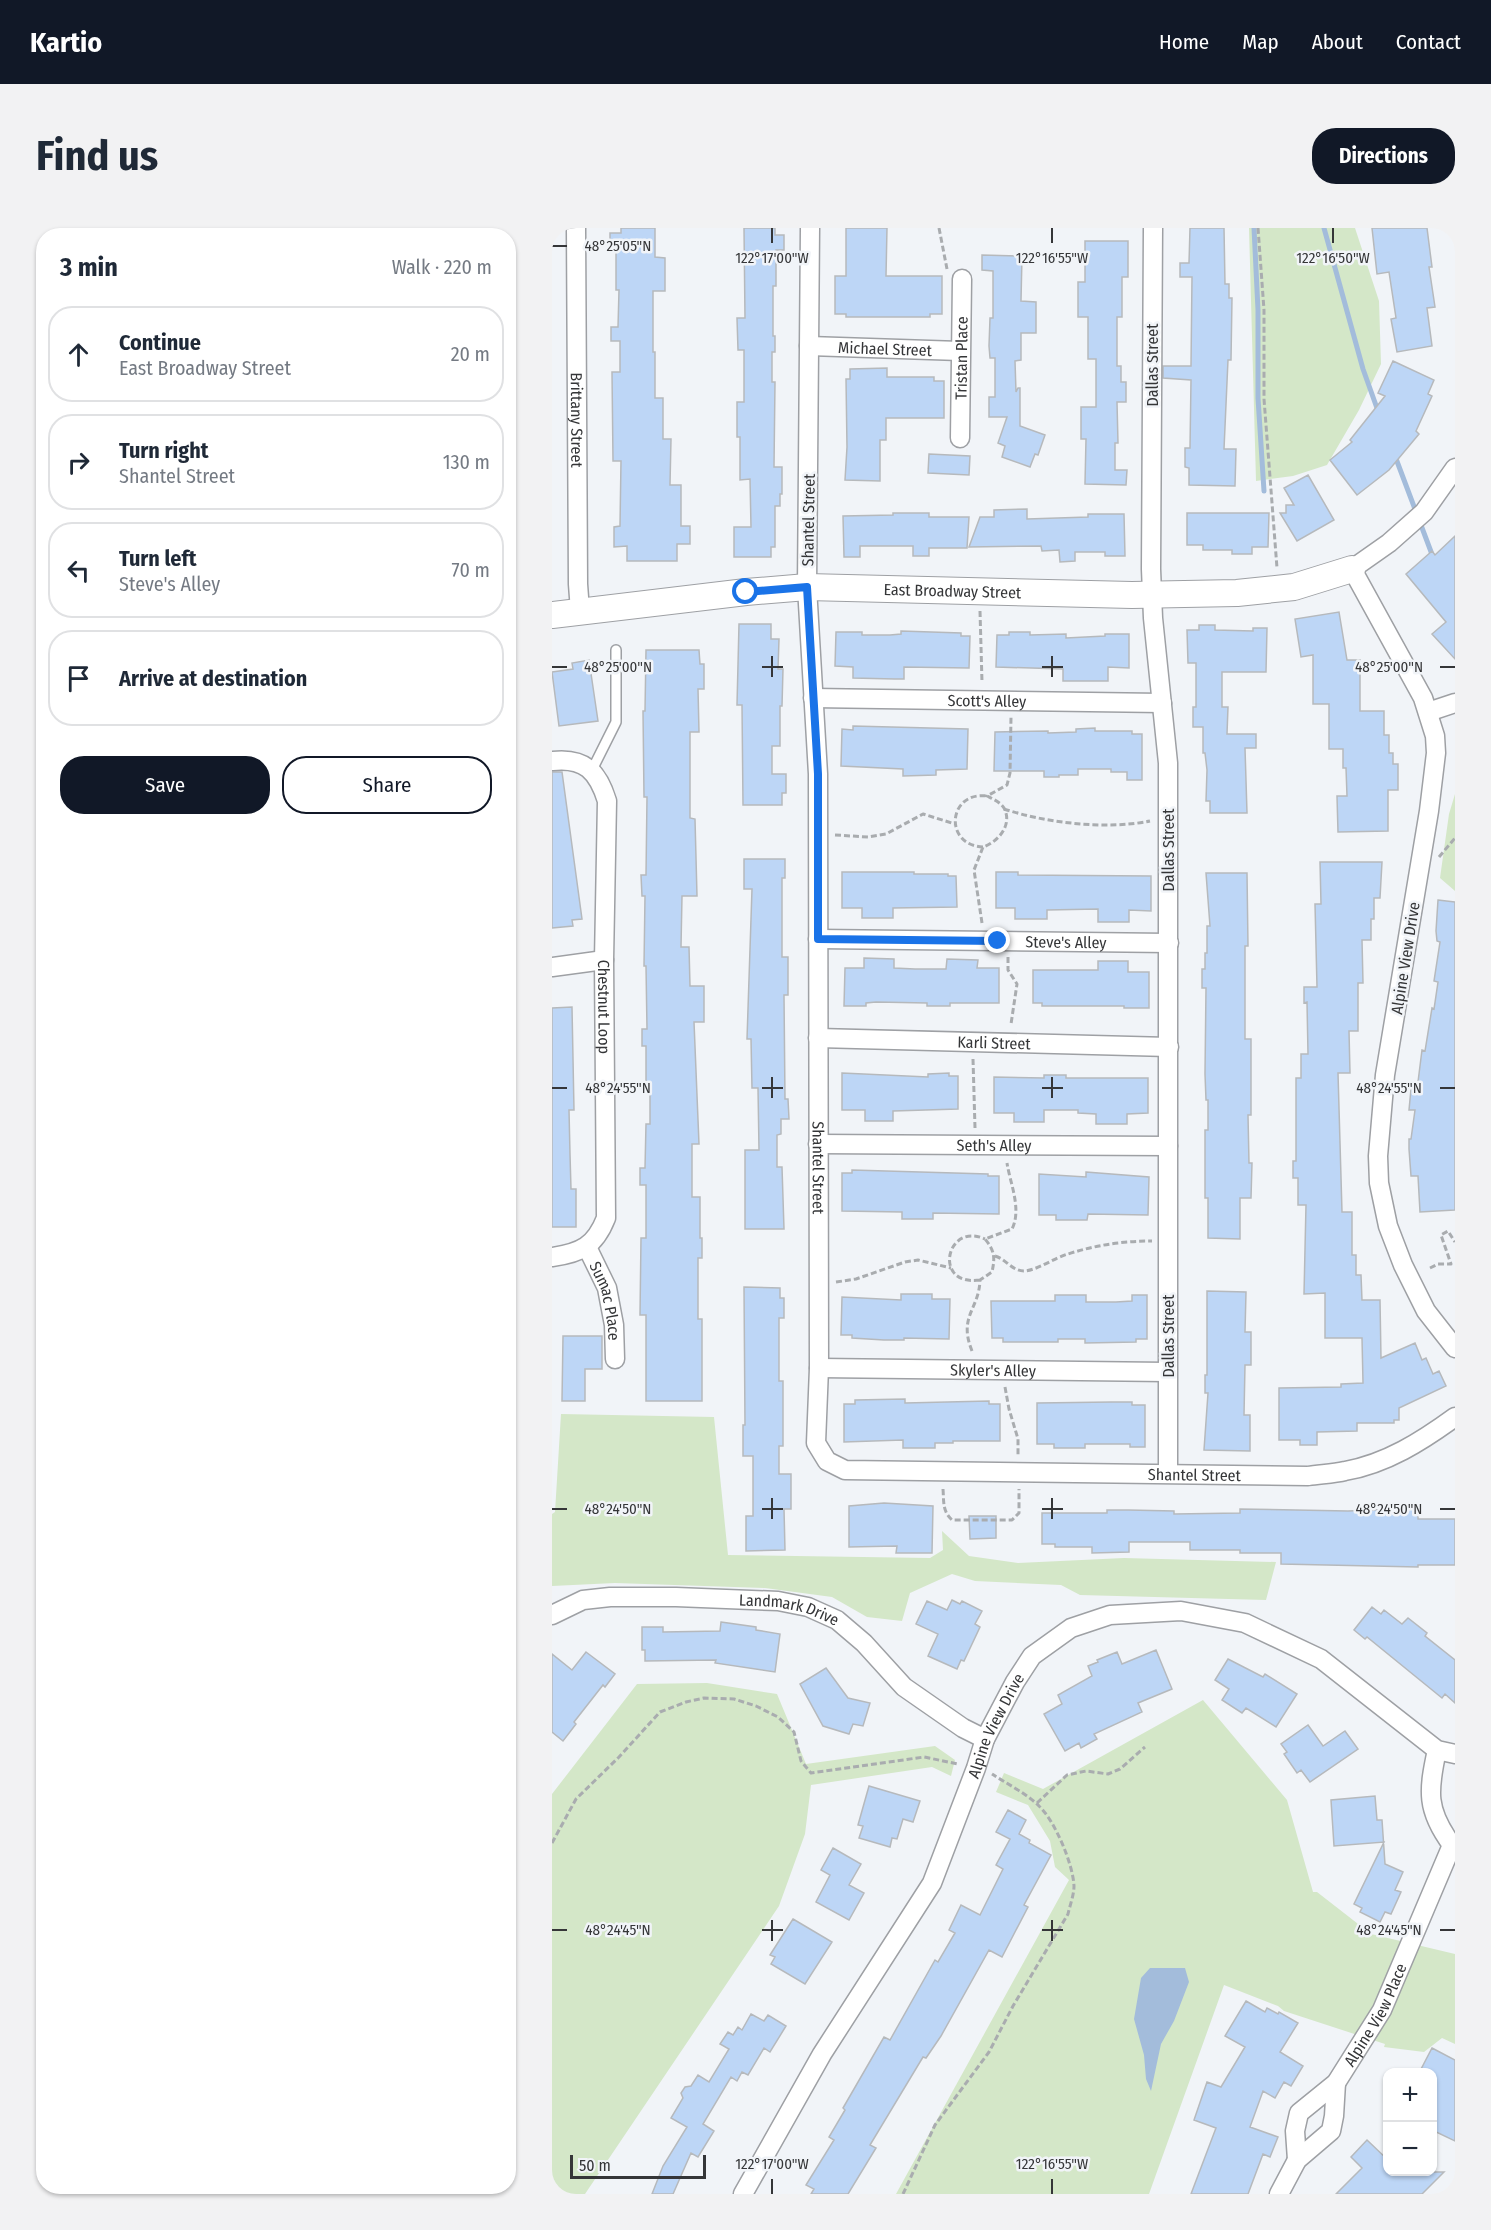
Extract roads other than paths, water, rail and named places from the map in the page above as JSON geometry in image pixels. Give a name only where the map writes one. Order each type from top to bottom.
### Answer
[{"type":"street","name":"Brittany Street","points":[[576,228],[580,611]]},
{"type":"street","name":"Shantel Street","points":[[810,228],[807,587],[818,774],[819,1368],[816,1443],[827,1461],[845,1470],[1296,1476],[1346,1471],[1377,1461],[1422,1441],[1455,1417]]},
{"type":"street","name":"Dallas Street","points":[[1153,228],[1152,595],[1168,763],[1168,1473]]},
{"type":"street","name":"Tristan Place","points":[[955,275],[960,351],[960,438]]},
{"type":"street","name":"Michael Street","points":[[810,346],[960,351]]},
{"type":"street","points":[[1352,569],[1389,543],[1424,512],[1455,468]]},
{"type":"street","name":"East Broadway Street","points":[[552,615],[807,587],[1152,595],[1237,593],[1294,588],[1352,569]]},
{"type":"street","name":"Alpine View Drive","points":[[1352,569],[1423,698],[1435,736],[1436,753],[1429,811],[1385,1075],[1378,1156],[1379,1183],[1388,1226],[1403,1265],[1426,1311],[1455,1348]]},
{"type":"street","name":"Scott's Alley","points":[[813,698],[1162,703]]},
{"type":"street","points":[[1428,712],[1455,703]]},
{"type":"street","points":[[552,760],[562,759],[576,762],[592,770]]},
{"type":"street","name":"Chestnut Loop","points":[[587,1247],[600,1232],[606,1218],[604,960],[608,801],[602,783],[592,770]]},
{"type":"street","name":"Steve's Alley","points":[[818,939],[1169,944]]},
{"type":"street","points":[[552,967],[604,960]]},
{"type":"street","name":"Karli Street","points":[[818,1038],[1168,1047]]},
{"type":"street","name":"Seth's Alley","points":[[818,1144],[1168,1146]]},
{"type":"street","points":[[552,1257],[570,1255],[587,1247]]},
{"type":"street","name":"Sumac Place","points":[[587,1247],[607,1288],[614,1324],[615,1359]]},
{"type":"street","name":"Skyler's Alley","points":[[819,1368],[1167,1372]]},
{"type":"street","name":"Landmark Drive","points":[[552,1615],[583,1600],[610,1597],[778,1601],[808,1607],[837,1620],[864,1643],[904,1687],[963,1728],[985,1739]]},
{"type":"street","name":"Alpine View Drive","points":[[743,2194],[822,2054],[932,1883],[985,1739],[1015,1682],[1032,1656],[1071,1628],[1110,1615],[1181,1611],[1245,1623],[1321,1659],[1437,1750],[1455,1754]]},
{"type":"street","points":[[1437,1750],[1430,1782],[1432,1809],[1444,1833],[1454,1845]]},
{"type":"street","name":"Alpine View Place","points":[[1297,2160],[1295,2131],[1299,2114],[1336,2083],[1382,2010],[1454,1845]]},
{"type":"street","name":"Alpine View Place","points":[[1279,2194],[1297,2160],[1331,2131],[1336,2083]]},
{"type":"lane","points":[[592,770],[616,722],[616,650]]},
{"type":"water","points":[[1150,1968],[1185,1968],[1189,1982],[1174,2021],[1161,2044],[1151,2091],[1146,2079],[1144,2055],[1134,2019],[1141,1978]]},
{"type":"waterway","points":[[1254,228],[1258,310],[1258,398],[1264,491]]},
{"type":"waterway","points":[[1324,228],[1363,369],[1378,411]]},
{"type":"waterway","points":[[1395,456],[1433,557]]}]
